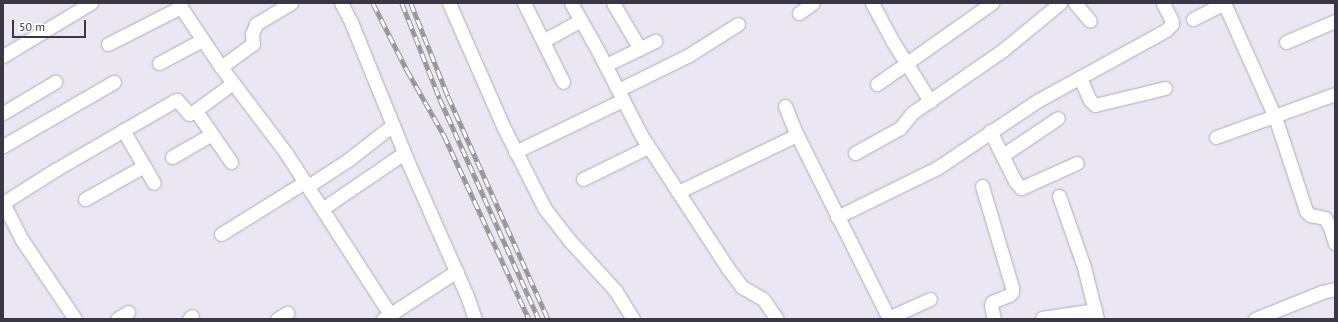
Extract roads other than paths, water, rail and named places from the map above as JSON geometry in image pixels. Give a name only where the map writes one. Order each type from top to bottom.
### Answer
[{"type":"street","points":[[3,56],[91,3]]},
{"type":"street","points":[[221,67],[253,44],[252,34],[256,24],[291,3]]},
{"type":"street","points":[[341,3],[351,22],[392,125],[456,271],[475,319]]},
{"type":"street","points":[[449,3],[515,152],[545,209],[570,241],[615,290],[633,319]]},
{"type":"street","points":[[524,3],[563,82]]},
{"type":"street","points":[[571,3],[606,65],[620,95],[648,147],[734,278],[742,287],[763,299],[777,319]]},
{"type":"street","points":[[613,3],[640,49]]},
{"type":"street","points":[[799,12],[813,3]]},
{"type":"street","points":[[872,3],[906,64],[930,101]]},
{"type":"street","points":[[878,84],[992,3]]},
{"type":"street","points":[[854,153],[900,128],[912,113],[1002,50],[1060,3]]},
{"type":"street","points":[[1075,3],[1090,20]]},
{"type":"street","points":[[837,217],[937,168],[1036,101],[1133,50],[1170,28],[1172,21],[1163,3]]},
{"type":"street","points":[[1193,19],[1224,3],[1275,117],[1306,211],[1310,215],[1325,218],[1330,227],[1335,243]]},
{"type":"street","points":[[108,44],[179,5],[221,67],[286,153],[389,318],[456,271]]},
{"type":"street","points":[[543,41],[581,20]]},
{"type":"street","points":[[1286,42],[1335,21]]},
{"type":"street","points":[[515,152],[620,95],[689,55],[738,24]]},
{"type":"street","points":[[159,63],[202,40]]},
{"type":"street","points":[[606,65],[655,41]]},
{"type":"street","points":[[1080,78],[1090,100],[1096,105],[1165,88]]},
{"type":"street","points":[[3,113],[55,82]]},
{"type":"street","points":[[3,146],[114,82]]},
{"type":"street","points":[[75,319],[22,240],[3,203],[124,130],[178,100],[189,114],[196,111],[234,83]]},
{"type":"street","points":[[1216,137],[1275,117],[1335,94]]},
{"type":"street","points":[[785,106],[797,135],[888,319],[930,299]]},
{"type":"street","points":[[196,111],[231,162]]},
{"type":"street","points":[[1003,155],[1058,118]]},
{"type":"street","points":[[221,234],[348,160],[392,125]]},
{"type":"street","points":[[124,130],[154,183]]},
{"type":"street","points":[[990,131],[1015,181],[1021,188],[1077,162]]},
{"type":"street","points":[[172,157],[212,134]]},
{"type":"street","points":[[678,192],[797,135]]},
{"type":"street","points":[[583,179],[648,147]]},
{"type":"street","points":[[322,209],[404,153]]},
{"type":"street","points":[[85,198],[144,166]]},
{"type":"street","points":[[982,186],[1012,287],[1012,292],[1009,295],[992,302],[991,306],[994,319]]},
{"type":"street","points":[[1042,318],[1096,315],[1084,267],[1059,196]]},
{"type":"street","points":[[1255,319],[1335,289]]},
{"type":"railway","points":[[373,3],[407,70],[444,135],[529,319]]},
{"type":"railway","points":[[402,3],[440,99],[539,319]]},
{"type":"railway","points":[[411,3],[448,96],[548,319]]}]
